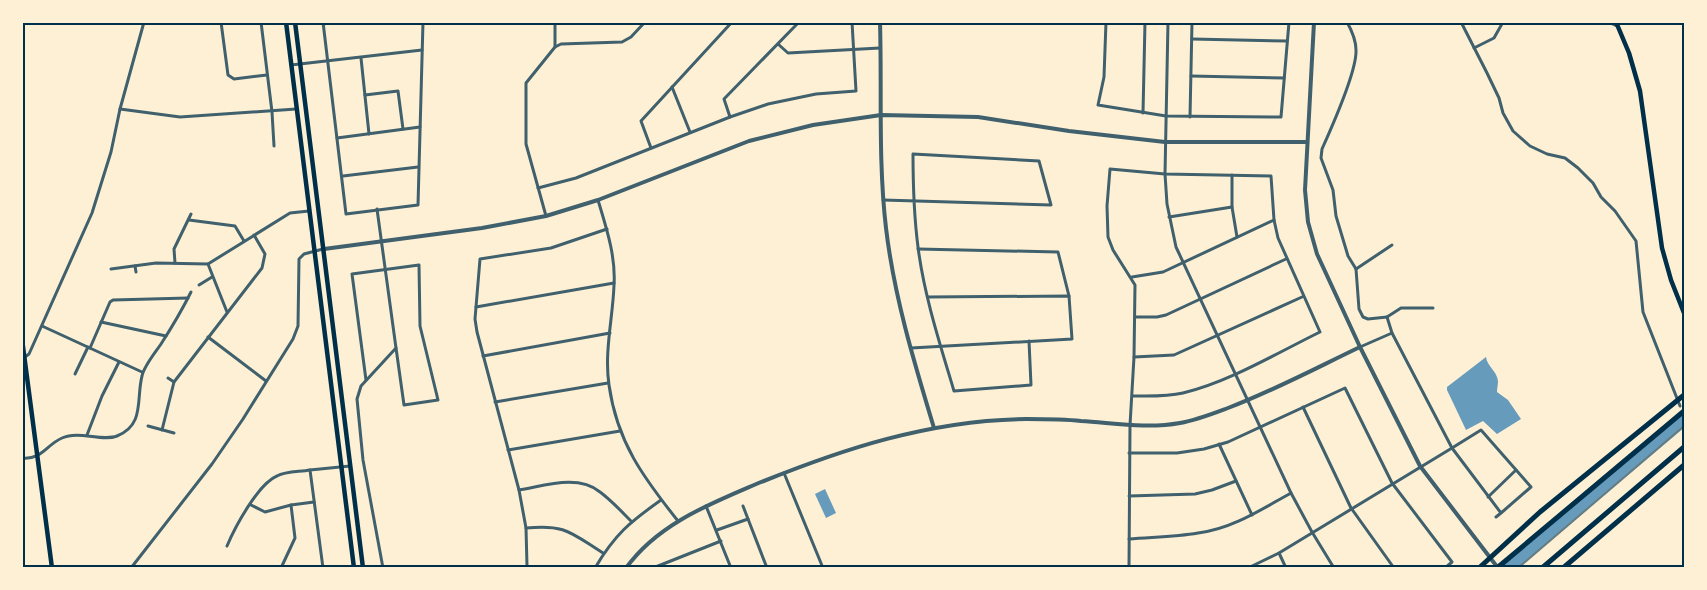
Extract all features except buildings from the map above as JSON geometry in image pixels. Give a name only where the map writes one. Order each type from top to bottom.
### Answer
[{"type":"main road","points":[[286,22],[354,567]]},
{"type":"main road","points":[[295,22],[363,567]]},
{"type":"main road","points":[[1616,24],[1629,53],[1640,91],[1662,248],[1671,280],[1684,312]]},
{"type":"main road","points":[[22,339],[25,379],[38,456],[52,567]]},
{"type":"main road","points":[[1479,567],[1495,564],[1681,406],[1684,395]]},
{"type":"main road","points":[[1495,564],[1540,512],[1681,406]]},
{"type":"main road","points":[[1542,567],[1684,447]]},
{"type":"main road","points":[[1563,567],[1684,465]]},
{"type":"street","points":[[25,357],[29,354],[92,213],[111,152],[144,22]]},
{"type":"street","points":[[221,22],[228,75],[234,79],[267,75]]},
{"type":"street","points":[[261,22],[274,146]]},
{"type":"street","points":[[336,22],[323,23],[346,214],[418,205],[423,22]]},
{"type":"street","points":[[555,22],[555,47]]},
{"type":"street","points":[[546,216],[526,144],[526,83],[555,47],[567,44],[622,42],[631,37],[645,22]]},
{"type":"street","points":[[651,148],[641,121],[732,22]]},
{"type":"street","points":[[730,117],[724,99],[799,22]]},
{"type":"street","points":[[538,188],[576,178],[730,117],[789,99],[856,91],[852,22]]},
{"type":"street","points":[[880,22],[881,165],[889,252],[909,349],[934,428]]},
{"type":"street","points":[[1106,22],[1104,77],[1098,105],[1143,113],[1190,117],[1281,117],[1289,22]]},
{"type":"street","points":[[1143,113],[1145,22]]},
{"type":"street","points":[[1168,22],[1165,174],[1168,217],[1176,247],[1291,493],[1334,567]]},
{"type":"street","points":[[1190,117],[1192,22]]},
{"type":"street","points":[[1314,22],[1305,190],[1308,222],[1317,254],[1360,347],[1420,466],[1495,564]]},
{"type":"street","points":[[1347,22],[1355,44],[1354,66],[1321,158],[1333,190],[1336,216],[1348,256],[1356,269],[1356,298],[1363,317],[1368,319],[1387,317],[1401,309],[1433,308]]},
{"type":"street","points":[[1461,22],[1513,131],[1530,147],[1546,154],[1565,158],[1578,168],[1593,183],[1601,197],[1615,211],[1636,241],[1642,312],[1681,406]]},
{"type":"street","points":[[1474,48],[1494,38],[1503,22]]},
{"type":"street","points":[[1608,22],[1616,24]]},
{"type":"street","points":[[1192,39],[1287,41]]},
{"type":"street","points":[[778,44],[788,53],[881,48]]},
{"type":"street","points":[[291,66],[422,50]]},
{"type":"street","points":[[361,57],[369,134]]},
{"type":"street","points":[[1191,76],[1284,78]]},
{"type":"street","points":[[672,87],[690,132]]},
{"type":"street","points":[[365,95],[398,91],[403,129]]},
{"type":"street","points":[[120,110],[180,117],[296,109]]},
{"type":"street","points":[[131,567],[213,464],[293,339],[298,326],[298,259],[304,254],[324,249],[482,228],[546,216],[598,200],[749,141],[813,125],[881,115],[978,117],[1069,131],[1165,141],[1307,142]]},
{"type":"street","points":[[337,138],[420,127]]},
{"type":"street","points":[[883,200],[913,201],[1051,205],[1039,161],[913,154],[913,201],[918,249],[928,297],[954,391],[1031,385],[1029,341]]},
{"type":"street","points":[[343,176],[419,167]]},
{"type":"street","points":[[1129,567],[1129,453],[1136,317],[1135,285],[1113,250],[1108,237],[1107,206],[1110,169],[1165,174],[1271,176],[1274,220],[1286,260],[1320,332],[1234,374],[1195,390],[1180,394],[1132,396]]},
{"type":"street","points":[[1232,175],[1232,207],[1237,237]]},
{"type":"street","points":[[598,200],[614,262],[608,383],[620,431],[644,477],[678,521]]},
{"type":"street","points":[[1168,217],[1232,207]]},
{"type":"street","points":[[366,380],[352,274],[387,269],[419,265],[420,326],[438,400],[404,405],[387,269],[377,209]]},
{"type":"street","points":[[111,269],[175,263],[208,264],[290,213],[310,210]]},
{"type":"street","points":[[175,263],[174,249],[191,214]]},
{"type":"street","points":[[189,220],[235,226],[244,241]]},
{"type":"street","points":[[1132,277],[1163,272],[1274,220]]},
{"type":"street","points":[[530,567],[527,566],[526,528],[519,490],[477,332],[476,307],[480,259],[551,248],[607,229]]},
{"type":"street","points":[[162,430],[174,382],[262,268],[265,254],[254,235]]},
{"type":"street","points":[[1356,269],[1392,245]]},
{"type":"street","points":[[909,349],[1072,339],[1070,296],[1058,252],[918,249]]},
{"type":"street","points":[[1136,317],[1166,315],[1286,260]]},
{"type":"street","points":[[208,264],[227,312]]},
{"type":"street","points":[[135,266],[136,272]]},
{"type":"street","points":[[199,285],[212,277]]},
{"type":"street","points":[[476,307],[614,283]]},
{"type":"street","points":[[22,458],[32,459],[38,456],[63,437],[87,435],[115,437],[132,426],[138,416],[142,372],[191,292]]},
{"type":"street","points":[[928,297],[1070,296]]},
{"type":"street","points":[[1134,357],[1174,355],[1302,297]]},
{"type":"street","points":[[75,374],[110,302],[117,298],[188,298]]},
{"type":"street","points":[[1387,317],[1392,333],[1452,448],[1500,513]]},
{"type":"street","points":[[101,322],[166,336]]},
{"type":"street","points":[[42,326],[142,372]]},
{"type":"street","points":[[483,356],[610,333]]},
{"type":"street","points":[[626,567],[659,534],[678,521],[706,506],[840,452],[886,438],[934,428],[1025,419],[1077,420],[1130,425],[1162,425],[1195,420],[1247,400],[1392,333]]},
{"type":"street","points":[[208,337],[266,381]]},
{"type":"street","points":[[383,567],[363,460],[357,399],[366,380],[396,348]]},
{"type":"street","points":[[87,435],[102,396],[119,362]]},
{"type":"street","points":[[168,378],[174,382]]},
{"type":"street","points":[[495,402],[608,383]]},
{"type":"street","points":[[1129,453],[1177,453],[1219,444],[1345,388],[1392,483],[1452,562],[1445,567]]},
{"type":"street","points":[[1303,407],[1351,508],[1394,567]]},
{"type":"street","points":[[148,426],[174,433]]},
{"type":"street","points":[[1248,567],[1279,554],[1481,430],[1531,487],[1496,517]]},
{"type":"street","points":[[508,450],[620,431]]},
{"type":"street","points":[[1219,444],[1252,515]]},
{"type":"street","points":[[227,546],[269,480],[279,474],[351,466]]},
{"type":"street","points":[[310,470],[322,567]]},
{"type":"street","points":[[1488,497],[1516,470]]},
{"type":"street","points":[[784,473],[823,567]]},
{"type":"street","points":[[1129,496],[1195,494],[1236,481]]},
{"type":"street","points":[[519,490],[567,482],[580,483],[600,491],[631,521]]},
{"type":"street","points":[[1129,539],[1200,533],[1224,527],[1252,515],[1291,493]]},
{"type":"street","points":[[595,567],[603,553],[631,521],[661,500]]},
{"type":"street","points":[[251,505],[265,512],[314,502]]},
{"type":"street","points":[[281,567],[295,538],[291,505]]},
{"type":"street","points":[[706,506],[731,567]]},
{"type":"street","points":[[743,506],[767,567]]},
{"type":"street","points":[[717,530],[748,519]]},
{"type":"street","points":[[526,528],[549,526],[565,529],[603,553]]},
{"type":"street","points":[[653,567],[721,541]]},
{"type":"street","points":[[1279,554],[1286,567]]},
{"type":"water","points":[[1486,357],[1497,377],[1497,392],[1508,400],[1521,419],[1497,434],[1483,421],[1466,430],[1447,390],[1447,387]]},
{"type":"water","points":[[825,489],[836,513],[826,518],[815,494]]},
{"type":"waterway","points":[[1509,568],[1684,420]]},
{"type":"railway","points":[[1518,568],[1684,426]]}]
